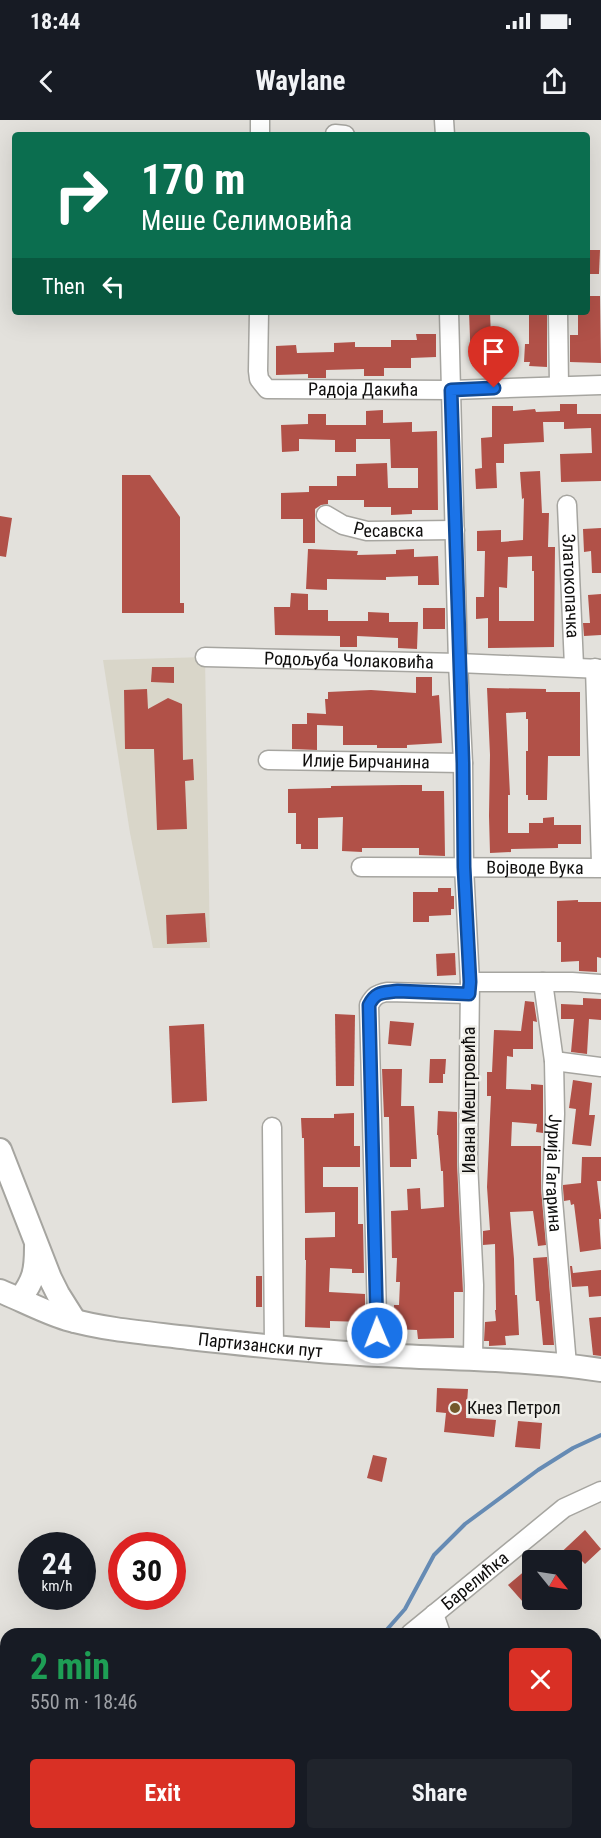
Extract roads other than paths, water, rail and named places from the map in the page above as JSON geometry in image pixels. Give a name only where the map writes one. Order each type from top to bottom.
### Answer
[{"type":"main road","points":[[0,1150],[58,1294],[75,1321]]},
{"type":"main road","points":[[10,1295],[28,1287],[36,1268],[36,1243]]},
{"type":"main road","name":"Партизански пут","points":[[10,1295],[52,1314],[75,1321],[147,1333],[273,1347],[567,1365],[601,1370]]},
{"type":"street","name":"Радоја Дакића","points":[[259,315],[258,371],[259,379],[267,389],[451,390],[601,385]]},
{"type":"street","name":"Ивана Мештровића","points":[[449,315],[469,988],[468,1162],[474,1285],[473,1359]]},
{"type":"street","points":[[558,315],[559,386]]},
{"type":"street","name":"Златокопачка","points":[[567,505],[574,666]]},
{"type":"street","name":"Ресавска","points":[[326,515],[343,525],[367,531],[455,530]]},
{"type":"street","name":"Родољуба Чолаковића","points":[[205,657],[598,668]]},
{"type":"street","points":[[598,668],[601,863]]},
{"type":"street","name":"Илије Бирчанина","points":[[268,759],[463,763]]},
{"type":"street","name":"Војводе Вука","points":[[361,867],[601,868]]},
{"type":"street","points":[[378,1355],[369,1041],[369,1005],[373,997],[398,991],[543,982],[601,984]]},
{"type":"street","name":"Јурија Гагарина","points":[[543,982],[554,1061],[555,1114],[552,1188],[567,1365]]},
{"type":"street","points":[[554,1061],[601,1067]]},
{"type":"street","points":[[272,1127],[273,1347]]},
{"type":"street","name":"Барелићка","points":[[417,1628],[564,1508],[601,1491]]},
{"type":"street","points":[[434,1614],[439,1628]]},
{"type":"waterway","points":[[388,1628],[405,1609],[434,1555],[465,1524],[538,1470],[573,1448],[601,1435]]},
{"type":"place","name":"Кнез Петрол","points":[[455,1408]]}]
